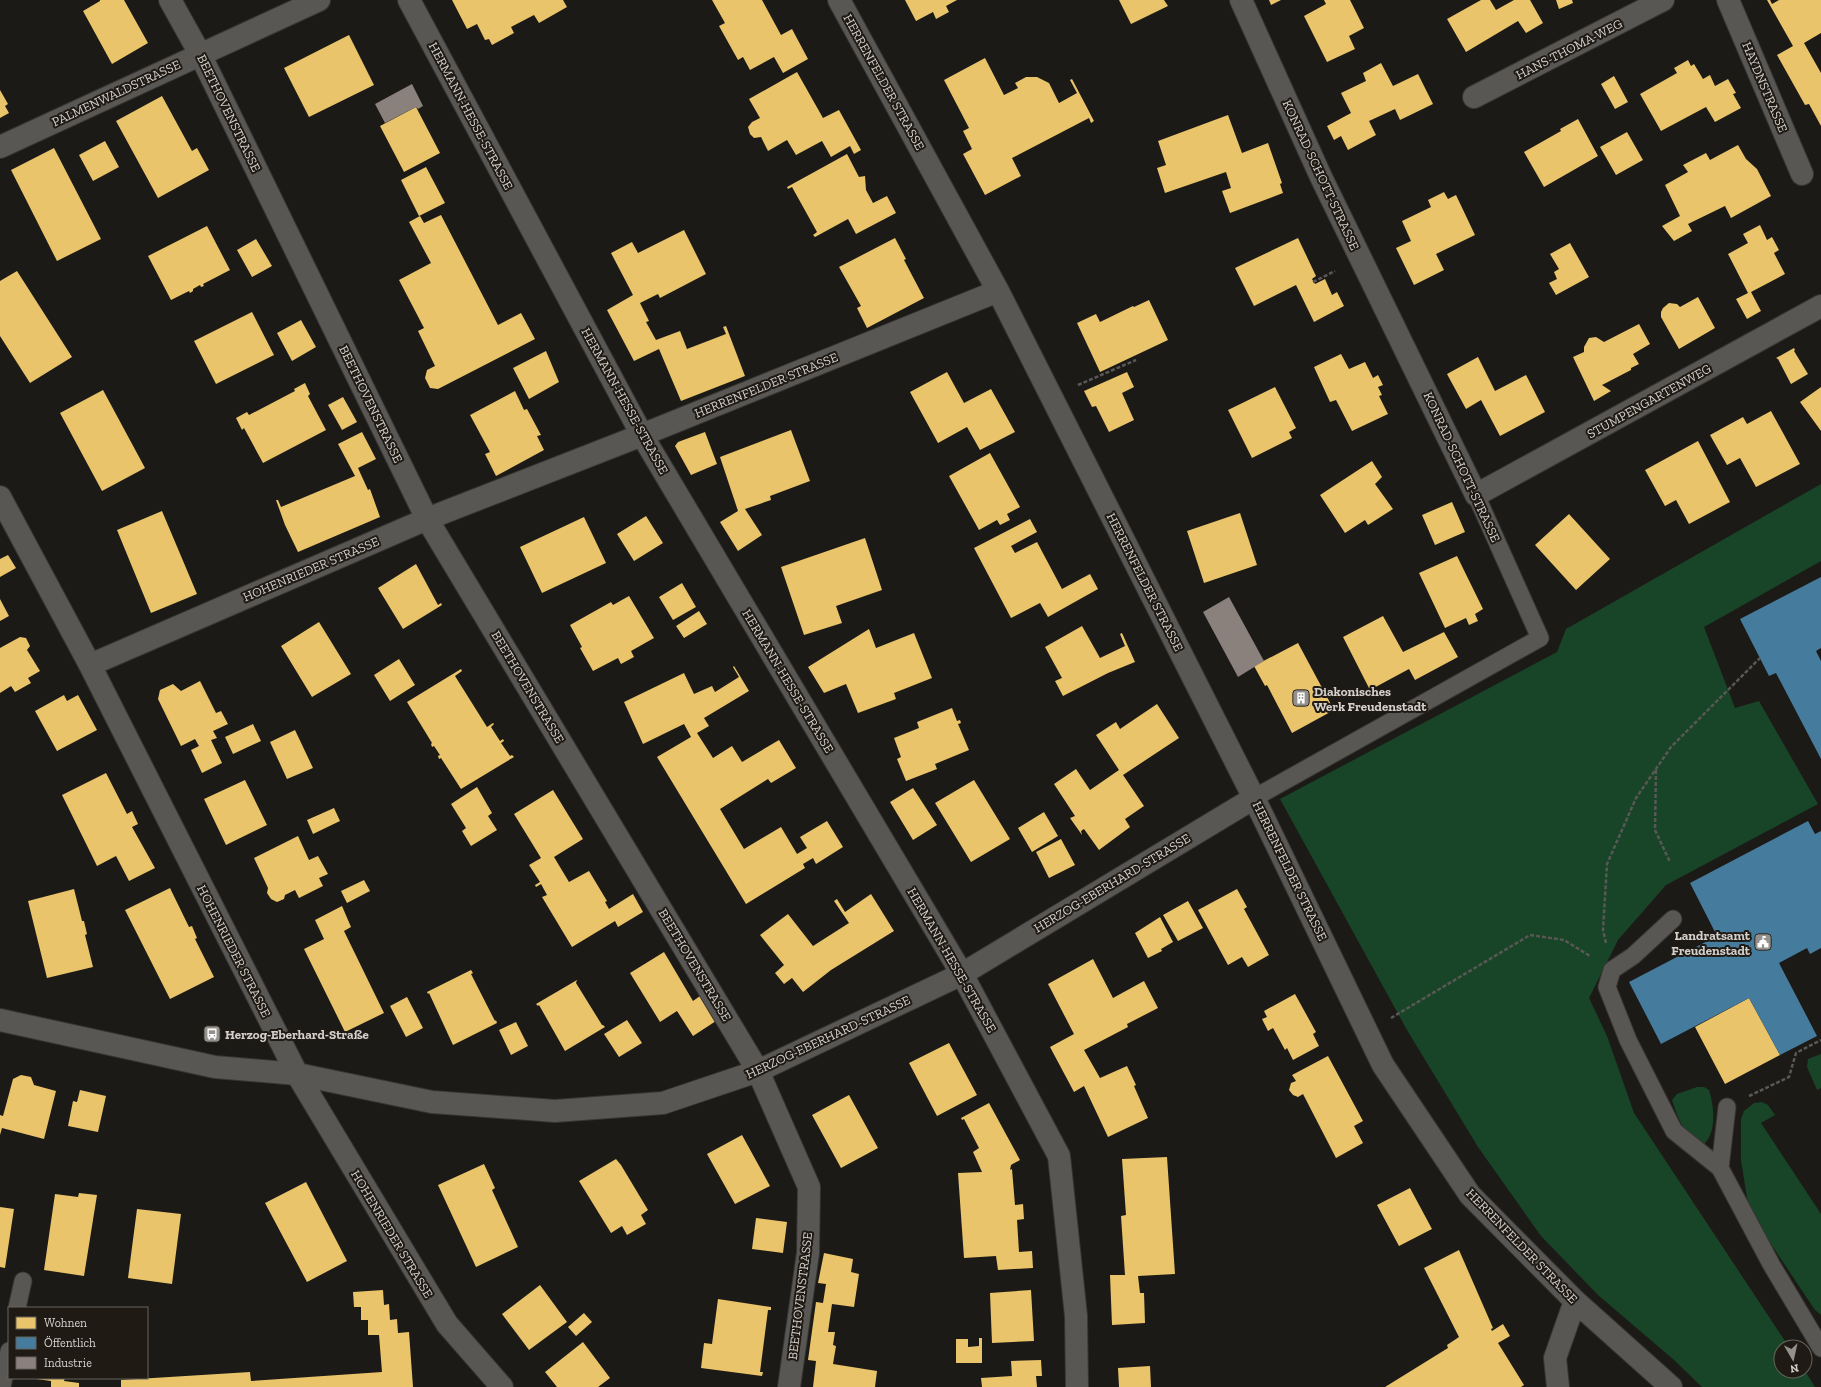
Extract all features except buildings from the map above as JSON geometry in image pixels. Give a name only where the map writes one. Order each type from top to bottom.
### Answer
[{"type":"street","name":"BEETHOVENSTRASSE","points":[[170,0],[200,54],[427,519],[758,1071],[809,1187],[808,1254],[789,1387]]},
{"type":"street","name":"PALMENWALDSTRASSE","points":[[0,147],[319,0]]},
{"type":"street","name":"HERMANN-HESSE-STRASSE","points":[[410,0],[642,435],[962,974],[1059,1156],[1076,1316],[1077,1387]]},
{"type":"street","name":"HERRENFELDER STRASSE","points":[[839,0],[998,291],[1052,396],[1254,798],[1383,1065],[1470,1195],[1575,1300],[1671,1387]]},
{"type":"street","name":"KONRAD-SCHOTT-STRASSE","points":[[1241,0],[1322,178],[1476,495]]},
{"type":"street","name":"HANS-THOMA-WEG","points":[[1474,97],[1663,0]]},
{"type":"street","name":"HAYDNSTRASSE","points":[[1728,0],[1802,174]]},
{"type":"street","name":"HERRENFELDER STRASSE","points":[[534,478],[998,291]]},
{"type":"street","name":"STUMPENGARTENWEG","points":[[1476,495],[1821,306]]},
{"type":"street","name":"HOHENRIEDER STRASSE","points":[[90,664],[427,519],[534,478]]},
{"type":"street","name":"HOHENRIEDER STRASSE","points":[[0,497],[90,664],[297,1074],[447,1324],[502,1387]]},
{"type":"street","name":"HERZOG-EBERHARD-STRASSE","points":[[0,1020],[215,1067],[297,1074],[432,1102],[555,1111],[663,1102],[758,1071],[962,974],[1254,798]]},
{"type":"street","points":[[1558,1387],[1555,1358],[1575,1300]]},
{"type":"lane","name":"KONRAD-SCHOTT-STRASSE","points":[[1254,798],[1540,638],[1476,495]]},
{"type":"lane","points":[[1673,919],[1633,956],[1612,970],[1607,987],[1628,1040],[1674,1131],[1720,1168],[1771,1264],[1821,1348]]},
{"type":"lane","points":[[1720,1168],[1727,1107]]},
{"type":"lane","points":[[17,1307],[23,1281]]},
{"type":"lane","points":[[2,1387],[8,1356]]},
{"type":"path","points":[[1052,396],[1136,360]]},
{"type":"path","points":[[1612,970],[1603,930],[1607,864],[1636,798],[1671,747],[1760,658]]},
{"type":"path","points":[[1656,770],[1655,830],[1670,862]]},
{"type":"path","points":[[1367,1032],[1530,934],[1564,940],[1612,970]]},
{"type":"path","points":[[1727,1107],[1789,1077],[1796,1053],[1821,1040]]},
{"type":"green space","points":[[1821,484],[1821,561],[1704,627],[1735,708],[1759,701],[1818,804],[1666,885],[1618,940],[1589,998],[1607,1036],[1634,1113],[1784,1339],[1773,1339],[1773,1379],[1810,1379],[1815,1387],[1702,1387],[1674,1360],[1598,1295],[1541,1236],[1478,1147],[1407,1030],[1280,799],[1557,652],[1566,629]]},
{"type":"green space","points":[[1821,1054],[1821,1088],[1817,1090],[1807,1067],[1808,1059]]},
{"type":"green space","points":[[1697,1087],[1704,1087],[1709,1090],[1713,1111],[1713,1126],[1708,1139],[1704,1144],[1698,1142],[1687,1133],[1672,1100],[1677,1094]]},
{"type":"green space","points":[[1762,1102],[1768,1105],[1775,1115],[1761,1123],[1821,1214],[1821,1315],[1815,1310],[1765,1235],[1748,1204],[1741,1160],[1741,1119],[1744,1111],[1754,1103]]},
{"type":"place","name":"Diakonisches Werk Freudenstadt","points":[[1301,698]]},
{"type":"place","name":"Landratsamt Freudenstadt","points":[[1763,942]]},
{"type":"place","name":"Herzog-Eberhard-Straße","points":[[212,1034]]}]
